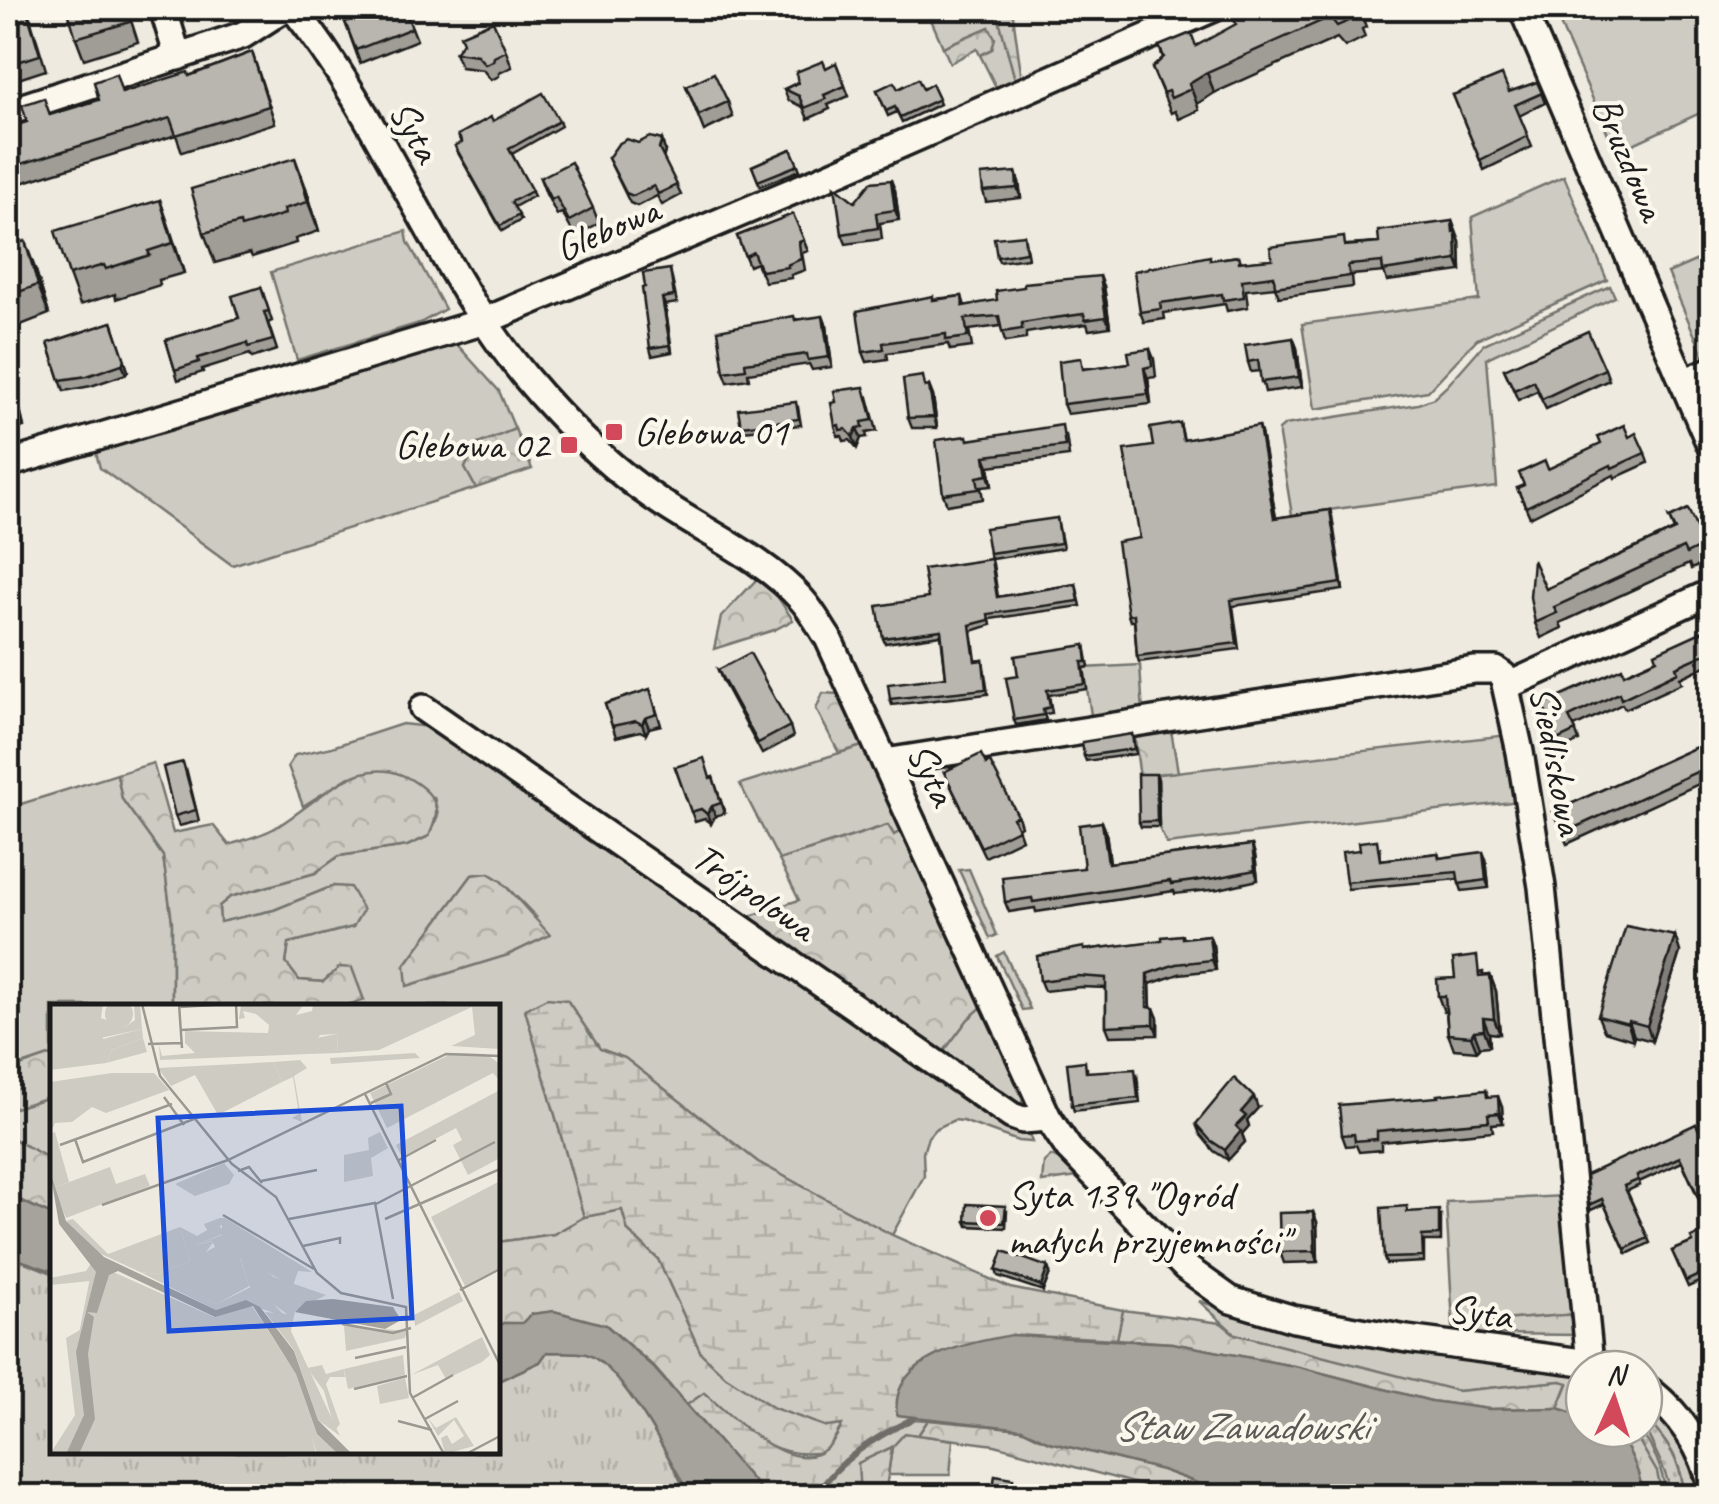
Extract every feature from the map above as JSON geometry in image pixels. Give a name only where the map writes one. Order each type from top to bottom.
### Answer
[{"type":"street","points":[[162,8],[178,56]]},
{"type":"street","points":[[8,112],[243,35],[285,8]]},
{"type":"street","name":"Syta","points":[[293,8],[343,77],[482,322],[544,399],[628,478],[770,573],[802,601],[828,638],[1048,1118],[1069,1149],[1185,1267],[1230,1300],[1294,1319],[1407,1340],[1564,1361]]},
{"type":"street","name":"Glebowa","points":[[8,464],[482,322],[1214,8]]},
{"type":"street","name":"Bruzdowa","points":[[1522,8],[1712,449]]},
{"type":"street","points":[[1683,382],[1712,370]]},
{"type":"street","points":[[1507,686],[1712,592]]},
{"type":"street","name":"Siedliskowa","points":[[885,762],[1474,670],[1496,670],[1503,675],[1542,887],[1599,1349]]},
{"type":"street","name":"Trójpolowa","points":[[423,708],[1012,1116],[1048,1118]]},
{"type":"street","points":[[1664,1402],[1700,1456],[1712,1490]]},
{"type":"green space","points":[[926,8],[996,8],[1016,83],[998,91],[980,55],[992,49],[989,27],[943,47]]},
{"type":"green space","points":[[996,8],[1012,8],[1022,80],[1016,83]]},
{"type":"green space","points":[[1553,8],[1711,8],[1711,108],[1616,152]]},
{"type":"green space","points":[[989,27],[995,38],[992,49],[980,55],[977,49],[950,63],[943,47]]},
{"type":"green space","points":[[1564,176],[1607,280],[1477,339],[1428,391],[1315,409],[1302,324],[1479,300],[1472,217]]},
{"type":"green space","points":[[406,231],[408,242],[445,309],[420,323],[297,360],[271,272]]},
{"type":"green space","points":[[1711,254],[1711,360],[1706,362],[1668,273]]},
{"type":"green space","points":[[1610,286],[1615,297],[1487,358],[1497,487],[1292,515],[1279,436],[1285,425],[1418,404],[1434,398],[1484,344]]},
{"type":"green space","points":[[453,340],[499,391],[515,429],[476,445],[465,468],[476,488],[232,565],[100,468],[95,449]]},
{"type":"green space","points":[[515,429],[532,469],[476,488],[465,468],[476,445]]},
{"type":"green space","points":[[757,579],[777,596],[793,620],[714,649],[721,617]]},
{"type":"green space","points":[[1140,665],[1143,714],[1092,722],[1084,668]]},
{"type":"green space","points":[[823,693],[838,694],[862,746],[839,753],[816,709]]},
{"type":"green space","points":[[402,724],[439,728],[1028,1131],[1032,1142],[1018,1141],[963,1121],[954,1120],[935,1129],[923,1153],[924,1176],[892,1235],[758,1162],[625,1058],[600,1049],[567,1000],[525,1009],[584,1217],[554,1234],[500,1242],[500,1004],[351,1004],[364,1000],[340,967],[323,982],[299,980],[286,963],[289,943],[353,927],[333,886],[274,910],[219,923],[219,906],[230,897],[315,873],[339,856],[407,846],[429,836],[438,815],[434,797],[349,777],[303,806],[288,766],[295,755]],"holes":[[[488,873],[501,881],[536,917],[405,965],[472,875]]]},
{"type":"green space","points":[[1170,724],[1178,772],[1158,774],[1157,779],[1140,779],[1134,731]]},
{"type":"green space","points":[[1508,735],[1520,801],[1167,844],[1159,828],[1157,774]]},
{"type":"green space","points":[[862,746],[905,829],[894,835],[887,825],[779,860],[740,784]]},
{"type":"green space","points":[[153,763],[173,833],[213,825],[229,845],[273,829],[345,780],[363,773],[382,770],[402,775],[423,788],[433,799],[436,810],[429,836],[407,846],[339,856],[315,873],[230,897],[219,906],[220,922],[274,910],[333,886],[350,887],[363,910],[353,927],[289,943],[286,963],[299,980],[323,982],[340,967],[352,968],[364,1000],[351,1004],[172,1004],[172,921],[163,856],[122,799],[117,774]]},
{"type":"green space","points":[[117,774],[122,799],[163,856],[172,921],[172,1004],[50,1004],[50,1056],[8,1070],[8,808]]},
{"type":"green space","points":[[888,825],[894,835],[901,831],[984,1005],[968,1019],[941,1055],[741,919],[799,900],[779,860]]},
{"type":"green space","points":[[969,869],[997,935],[990,938],[959,870]]},
{"type":"green space","points":[[488,873],[501,881],[550,935],[508,955],[407,986],[405,965],[472,875]]},
{"type":"green space","points":[[1004,952],[1030,1009],[1022,1010],[997,956]]},
{"type":"green space","points":[[547,998],[567,1000],[600,1049],[625,1058],[758,1162],[892,1235],[1010,1288],[1123,1310],[1117,1339],[1058,1336],[912,1419],[928,1420],[918,1435],[905,1433],[892,1447],[858,1463],[860,1496],[766,1496],[687,1405],[704,1393],[755,1435],[794,1455],[813,1455],[829,1446],[842,1425],[827,1427],[774,1408],[725,1376],[701,1353],[658,1259],[628,1231],[622,1210],[584,1217],[525,1009]]},
{"type":"green space","points":[[984,1005],[1024,1098],[1020,1106],[1008,1102],[941,1055],[968,1019]]},
{"type":"green space","points":[[50,1056],[50,1097],[8,1110],[8,1070]]},
{"type":"green space","points":[[50,1097],[50,1159],[8,1136],[8,1110]]},
{"type":"green space","points":[[8,1136],[50,1159],[50,1214],[8,1195]]},
{"type":"green space","points":[[1051,1156],[1064,1161],[1077,1177],[1042,1182],[1044,1162]]},
{"type":"green space","points":[[1565,1196],[1577,1314],[1453,1324],[1446,1202]]},
{"type":"green space","points":[[622,1209],[628,1231],[658,1259],[701,1353],[842,1425],[827,1451],[808,1454],[774,1447],[704,1393],[687,1405],[653,1366],[606,1325],[500,1325],[500,1242],[554,1234],[584,1217]]},
{"type":"green space","points":[[8,1255],[50,1272],[50,1454],[500,1454],[500,1380],[540,1362],[547,1352],[577,1353],[600,1362],[630,1395],[688,1496],[8,1496]]},
{"type":"green space","points":[[1199,1301],[1294,1328],[1390,1348],[1564,1373],[1564,1382],[1458,1391],[1235,1334]]},
{"type":"green space","points":[[1123,1310],[1221,1323],[1235,1334],[1458,1391],[1561,1381],[1564,1393],[1558,1408],[1489,1409],[1431,1401],[1299,1367],[1172,1343],[1117,1339]]},
{"type":"green space","points":[[1577,1314],[1578,1335],[1485,1334],[1453,1329],[1453,1324]]},
{"type":"green space","points":[[928,1420],[1022,1429],[1049,1442],[1162,1470],[1233,1496],[1180,1496],[995,1445],[918,1435]]},
{"type":"green space","points":[[1664,1424],[1679,1445],[1698,1496],[1684,1496],[1677,1462],[1667,1444]]},
{"type":"green space","points":[[905,1433],[953,1440],[950,1475],[888,1475],[892,1447]]},
{"type":"green space","points":[[1664,1441],[1680,1473],[1684,1496],[1671,1496],[1673,1487],[1669,1487],[1655,1449],[1664,1449]]},
{"type":"green space","points":[[1664,1442],[1680,1472],[1684,1496],[1644,1496],[1626,1449],[1664,1449]]},
{"type":"green space","points":[[892,1447],[885,1496],[860,1496],[857,1463]]},
{"type":"green space","points":[[1644,1449],[1654,1452],[1666,1496],[1662,1496],[1657,1472]]},
{"type":"water","points":[[8,1195],[50,1214],[50,1270],[8,1256]]},
{"type":"water","points":[[554,1311],[606,1325],[653,1367],[766,1496],[690,1496],[630,1395],[600,1362],[586,1354],[547,1352],[540,1362],[500,1380],[500,1325],[522,1323],[531,1314]]},
{"type":"water","name":"Staw Zawadowski","points":[[1012,1335],[1172,1343],[1299,1367],[1431,1401],[1489,1409],[1558,1408],[1564,1410],[1564,1449],[1627,1449],[1644,1496],[1233,1496],[1162,1470],[1049,1442],[1022,1429],[897,1415],[898,1395],[905,1379],[918,1366],[974,1343]]},
{"type":"building","points":[[8,8],[26,8],[40,55],[8,65]]},
{"type":"building","points":[[67,8],[126,8],[130,22],[76,38]]},
{"type":"building","points":[[361,8],[404,8],[412,28],[356,50],[345,22],[365,14]]},
{"type":"building","points":[[1257,8],[1261,18],[1280,8],[1357,8],[1354,9],[1358,17],[1337,26],[1330,17],[1207,72],[1189,83],[1191,89],[1171,98],[1168,91],[1163,93],[1152,68],[1164,57],[1159,46],[1191,33],[1196,46],[1236,24],[1232,15]]},
{"type":"building","points":[[493,21],[506,51],[485,64],[477,55],[455,52],[463,42],[460,35]]},
{"type":"building","points":[[252,52],[269,106],[176,135],[170,118],[8,168],[8,128],[27,122],[22,105],[44,98],[50,115],[99,100],[94,82],[116,74],[122,93],[188,72],[189,76]]},
{"type":"building","points":[[823,61],[826,68],[836,63],[845,86],[804,108],[799,96],[784,89],[798,83],[796,72]]},
{"type":"building","points":[[714,73],[728,102],[699,115],[686,86]]},
{"type":"building","points":[[1502,75],[1509,92],[1537,82],[1542,93],[1515,105],[1528,136],[1480,160],[1453,95]]},
{"type":"building","points":[[918,79],[923,89],[932,84],[939,99],[900,117],[895,107],[886,111],[877,90],[894,82],[898,89]]},
{"type":"building","points":[[543,93],[559,121],[509,149],[532,191],[511,202],[519,215],[500,226],[455,146],[462,142],[458,135]]},
{"type":"building","points":[[650,137],[662,140],[659,149],[677,185],[658,194],[654,186],[633,196],[626,193],[608,158],[627,139],[638,143]]},
{"type":"building","points":[[791,149],[798,165],[758,181],[752,166]]},
{"type":"building","points":[[295,158],[308,202],[284,209],[285,214],[204,233],[191,189]]},
{"type":"building","points":[[571,162],[593,208],[569,221],[556,197],[551,200],[540,178]]},
{"type":"building","points":[[1016,172],[1017,188],[983,191],[981,175]]},
{"type":"building","points":[[891,180],[895,210],[876,213],[878,228],[842,234],[835,186],[855,202],[871,182]]},
{"type":"building","points":[[160,200],[173,243],[106,269],[104,265],[69,275],[55,231]]},
{"type":"building","points":[[793,214],[804,240],[799,242],[801,259],[788,267],[761,271],[753,252],[745,256],[737,236]]},
{"type":"building","points":[[1452,221],[1457,260],[1383,271],[1382,262],[1348,265],[1350,276],[1275,287],[1274,276],[1242,280],[1244,297],[1223,300],[1222,294],[1160,303],[1161,309],[1140,312],[1134,271],[1210,256],[1210,260],[1239,256],[1239,262],[1272,259],[1270,247],[1344,237],[1345,246],[1379,243],[1378,231]]},
{"type":"building","points":[[1024,235],[1026,252],[997,257],[994,238]]},
{"type":"building","points":[[25,241],[38,285],[8,296],[8,246]]},
{"type":"building","points":[[670,269],[674,296],[662,298],[670,345],[650,348],[643,273]]},
{"type":"building","points":[[1100,276],[1106,317],[1085,320],[1084,314],[1047,319],[1022,323],[1022,329],[1002,332],[999,316],[965,319],[968,337],[924,337],[883,343],[884,349],[863,352],[857,311],[933,296],[933,300],[962,296],[963,306],[997,300],[996,291],[1024,287],[1024,283]]},
{"type":"building","points":[[261,287],[273,340],[248,347],[247,343],[198,358],[199,362],[175,370],[166,340],[239,318],[232,296]]},
{"type":"building","points":[[794,316],[795,320],[823,316],[829,357],[808,360],[807,354],[745,363],[746,369],[724,372],[718,330]]},
{"type":"building","points":[[112,322],[125,360],[122,364],[60,380],[48,343]]},
{"type":"building","points":[[1588,331],[1605,369],[1542,399],[1534,381],[1514,390],[1504,369]]},
{"type":"building","points":[[1293,338],[1299,377],[1261,382],[1258,360],[1248,362],[1245,345]]},
{"type":"building","points":[[1150,349],[1152,366],[1144,368],[1148,394],[1063,404],[1059,361],[1081,358],[1083,369],[1130,363],[1128,352]]},
{"type":"building","points":[[8,364],[20,417],[8,421]]},
{"type":"building","points":[[923,376],[925,387],[929,386],[934,417],[908,418],[903,379]]},
{"type":"building","points":[[864,387],[873,420],[862,422],[863,427],[857,428],[853,437],[846,429],[835,426],[831,403],[836,402],[834,391]]},
{"type":"building","points":[[796,402],[799,419],[741,426],[738,409]]},
{"type":"building","points":[[1180,423],[1183,440],[1259,426],[1274,518],[1330,510],[1341,583],[1231,600],[1237,643],[1137,656],[1134,614],[1128,615],[1117,542],[1140,538],[1124,450],[1153,446],[1150,428]]},
{"type":"building","points":[[1062,425],[1065,446],[985,456],[988,475],[977,477],[979,489],[943,494],[936,440],[967,436],[968,440]]},
{"type":"building","points":[[1624,425],[1629,437],[1636,433],[1645,453],[1612,468],[1611,465],[1526,507],[1517,488],[1524,485],[1519,473],[1545,461],[1548,469],[1601,444],[1598,437]]},
{"type":"building","points":[[1688,509],[1704,545],[1686,554],[1683,548],[1554,607],[1557,613],[1535,623],[1530,597],[1533,560],[1546,589],[1675,530],[1669,518]]},
{"type":"building","points":[[1057,518],[1061,543],[989,553],[985,528]]},
{"type":"building","points":[[991,559],[997,597],[1076,584],[1079,601],[988,614],[989,620],[970,625],[975,661],[983,660],[986,689],[890,699],[888,684],[946,677],[941,630],[883,638],[877,606],[928,598],[923,569]]},
{"type":"building","points":[[1712,627],[1712,651],[1621,699],[1619,693],[1569,717],[1576,731],[1557,740],[1543,704],[1622,668],[1624,674],[1657,659],[1655,653]]},
{"type":"building","points":[[1085,645],[1085,684],[1047,690],[1050,707],[1043,709],[1044,715],[1014,720],[1006,678],[1018,676],[1015,656]]},
{"type":"building","points":[[750,653],[790,726],[758,743],[718,670]]},
{"type":"building","points":[[650,689],[657,714],[645,718],[642,724],[636,721],[612,726],[605,704]]},
{"type":"building","points":[[1132,734],[1134,749],[1084,756],[1082,742]]},
{"type":"building","points":[[1712,740],[1712,765],[1563,833],[1553,812]]},
{"type":"building","points":[[981,754],[986,764],[990,762],[1018,816],[1013,818],[1018,829],[981,847],[944,772]]},
{"type":"building","points":[[704,758],[721,803],[712,806],[707,814],[701,809],[691,812],[675,767]]},
{"type":"building","points":[[183,762],[196,810],[175,816],[163,767]]},
{"type":"building","points":[[1138,774],[1156,774],[1157,821],[1139,822]]},
{"type":"building","points":[[1102,822],[1108,863],[1252,845],[1255,870],[1033,902],[1032,898],[1005,902],[1002,877],[1084,868],[1079,825]]},
{"type":"building","points":[[1377,840],[1380,860],[1483,852],[1486,880],[1459,884],[1457,872],[1346,882],[1342,852],[1360,850],[1359,842]]},
{"type":"building","points":[[1626,926],[1675,936],[1647,1026],[1598,1016]]},
{"type":"building","points":[[1182,935],[1209,935],[1212,960],[1176,964],[1147,974],[1147,1007],[1154,1008],[1154,1024],[1106,1026],[1106,978],[1078,976],[1040,981],[1037,956]]},
{"type":"building","points":[[1477,956],[1479,976],[1490,975],[1494,1019],[1483,1018],[1484,1030],[1474,1031],[1471,1036],[1448,1034],[1445,996],[1438,996],[1437,979],[1455,978],[1453,959]]},
{"type":"building","points":[[1085,1061],[1086,1072],[1135,1069],[1138,1098],[1072,1105],[1067,1063]]},
{"type":"building","points":[[1234,1078],[1254,1097],[1241,1112],[1246,1116],[1236,1126],[1241,1131],[1225,1150],[1196,1124]]},
{"type":"building","points":[[1486,1090],[1487,1097],[1498,1096],[1499,1113],[1488,1114],[1489,1121],[1377,1131],[1377,1139],[1355,1141],[1354,1134],[1342,1135],[1339,1105]]},
{"type":"building","points":[[1696,1124],[1712,1158],[1712,1210],[1706,1213],[1680,1157],[1637,1176],[1638,1180],[1624,1186],[1648,1238],[1625,1249],[1602,1199],[1589,1205],[1586,1175]]},
{"type":"building","name":"Syta 139 \"Ogród małych przyjemności\"","points":[[967,1204],[1006,1206],[1004,1223],[966,1221]]},
{"type":"building","points":[[1407,1206],[1407,1212],[1439,1210],[1439,1235],[1422,1236],[1423,1257],[1384,1258],[1381,1208]]},
{"type":"building","points":[[1313,1212],[1315,1251],[1280,1252],[1279,1213]]},
{"type":"building","points":[[1712,1228],[1712,1269],[1686,1281],[1672,1251]]},
{"type":"building","points":[[1003,1251],[1048,1267],[1041,1286],[996,1270]]},
{"type":"building","points":[[995,1475],[1013,1478],[1011,1496],[992,1495]]},
{"type":"waterway","points":[[815,1496],[858,1451],[912,1419]]},
{"type":"place","name":"Glebowa 01","points":[[614,432]]},
{"type":"place","name":"Glebowa 02","points":[[569,445]]},
{"type":"place","name":"Syta 139 \"Ogród małych przyjemności\"","points":[[988,1218]]}]
